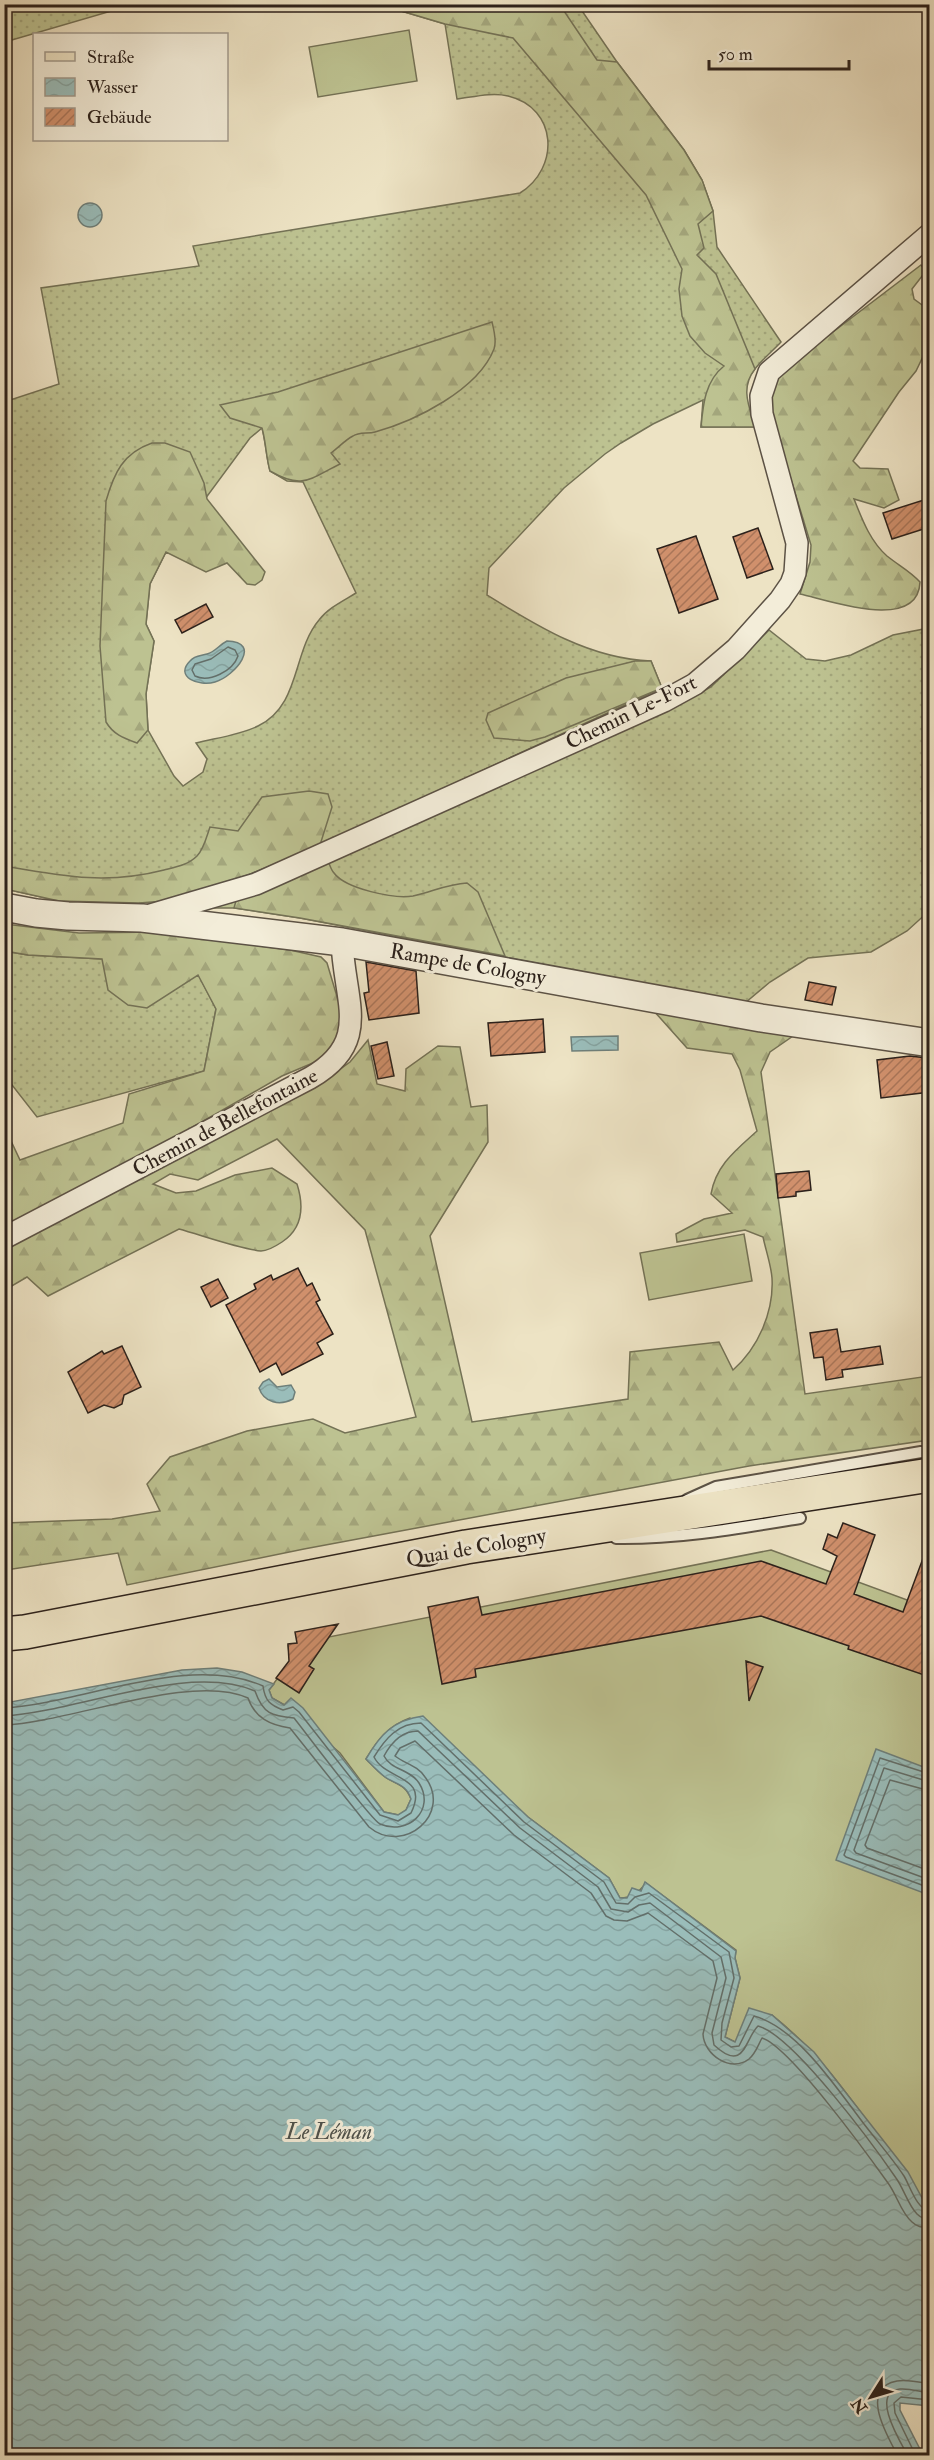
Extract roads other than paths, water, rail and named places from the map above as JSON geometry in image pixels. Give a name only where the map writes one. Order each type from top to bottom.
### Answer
[{"type":"main road","name":"Quai de Cologny","points":[[11,1635],[466,1547],[648,1518],[925,1464]]},
{"type":"street","name":"Chemin Le-Fort","points":[[142,918],[256,884],[664,701],[695,684],[713,669],[736,648],[780,600],[791,584],[797,564],[797,543],[792,519],[771,453],[762,414],[761,396],[769,372],[930,234]]},
{"type":"street","name":"Rampe de Cologny","points":[[4,907],[68,916],[142,918],[342,942],[761,1018],[930,1043]]},
{"type":"street","name":"Chemin de Bellefontaine","points":[[4,1238],[310,1078],[331,1064],[342,1052],[350,1035],[342,942]]},
{"type":"lane","points":[[526,1538],[648,1539],[800,1518]]},
{"type":"water","points":[[90,203],[95,204],[101,210],[101,220],[95,226],[90,227],[85,226],[79,220],[78,215],[79,210],[85,204]]},
{"type":"water","points":[[227,641],[238,643],[243,647],[242,660],[237,667],[223,679],[215,682],[196,682],[187,676],[186,667],[192,659],[210,653]]},
{"type":"water","points":[[618,1036],[618,1050],[572,1051],[571,1037]]},
{"type":"water","points":[[269,1379],[277,1387],[291,1385],[295,1392],[293,1399],[278,1403],[265,1397],[259,1388]]},
{"type":"water","name":"Le Léman","points":[[217,1668],[242,1672],[274,1684],[269,1690],[272,1698],[284,1705],[291,1698],[303,1708],[384,1812],[398,1815],[406,1810],[411,1799],[404,1788],[377,1771],[366,1759],[388,1730],[403,1721],[423,1716],[528,1817],[609,1878],[620,1898],[627,1898],[632,1888],[641,1891],[645,1882],[736,1951],[735,1958],[740,1978],[725,2037],[735,2042],[749,2008],[772,2015],[814,2052],[908,2172],[929,2211],[929,2406],[900,2403],[900,2410],[923,2455],[5,2455],[5,1703],[182,1670]]},
{"type":"water","points":[[876,1749],[929,1769],[929,1895],[836,1860]]}]
